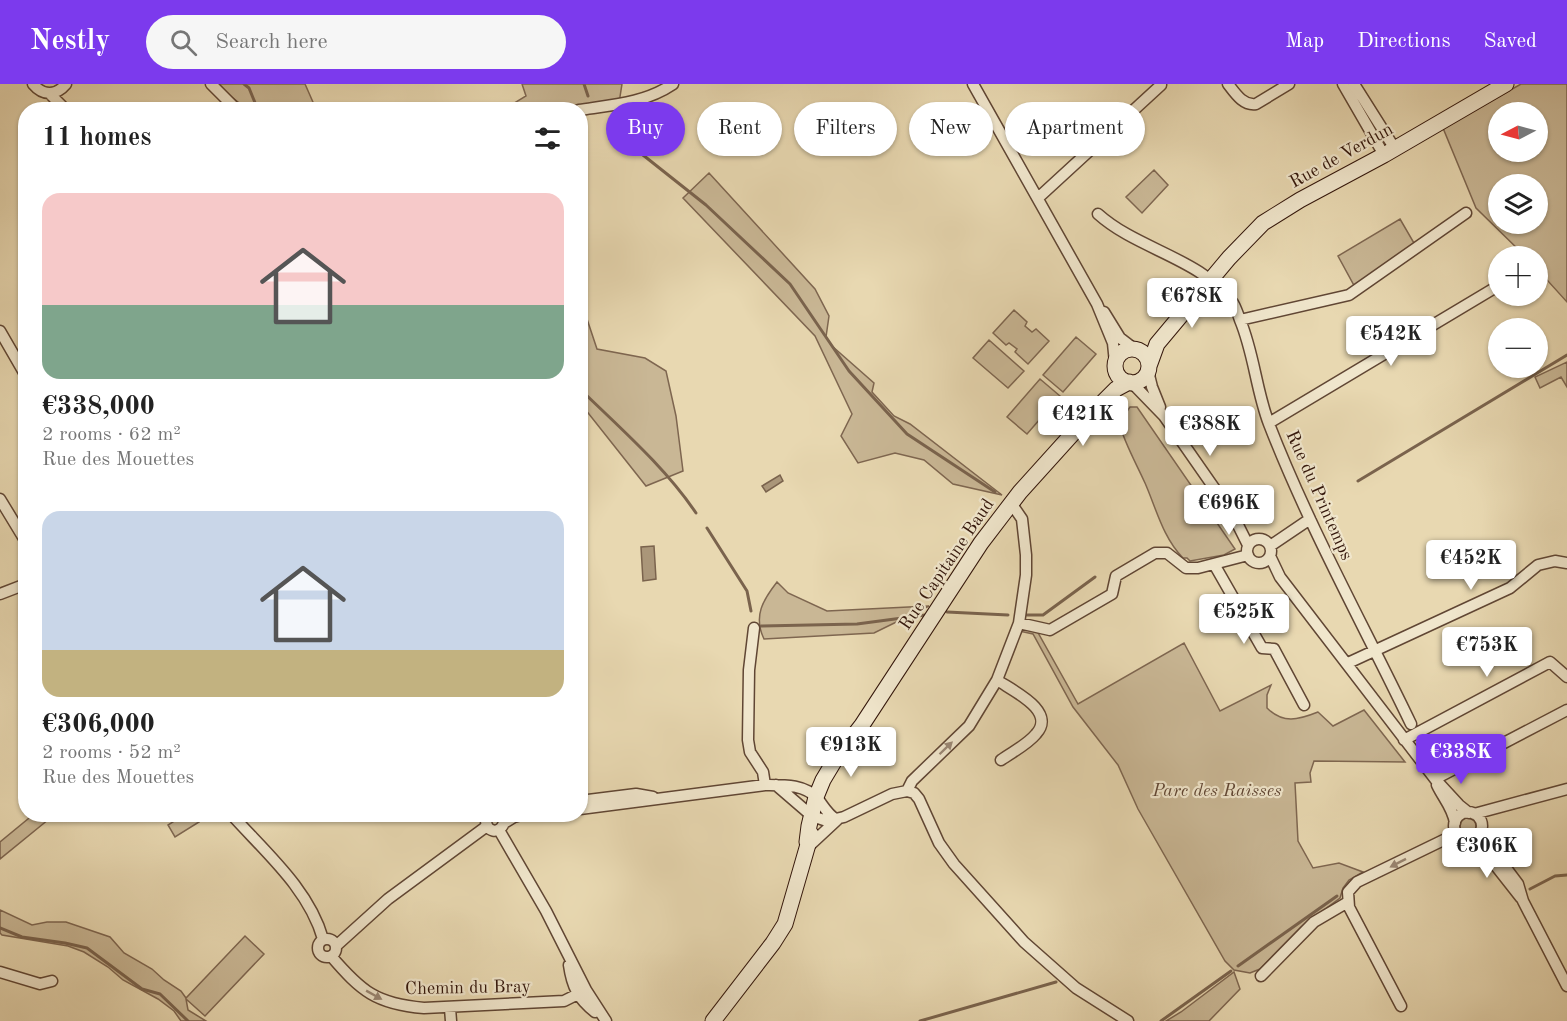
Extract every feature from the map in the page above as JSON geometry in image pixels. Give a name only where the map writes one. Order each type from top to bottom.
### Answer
[{"type":"main road","name":"Rue de Verdun","points":[[1149,369],[1156,344],[1246,239],[1263,223],[1506,84]]},
{"type":"main road","name":"Rue de Verdun","points":[[1136,349],[1147,344],[1198,288],[1210,280]]},
{"type":"main road","points":[[1136,349],[1145,354],[1149,369],[1140,380],[1131,382],[1118,376],[1115,365],[1121,352],[1136,349]]},
{"type":"main road","name":"Rue Capitaine Baud","points":[[1085,420],[1107,385],[1115,365]]},
{"type":"main road","name":"Rue Capitaine Baud","points":[[713,1021],[785,924],[823,780],[835,760],[852,741],[981,543],[1011,503],[1085,420],[1116,389],[1131,382]]},
{"type":"street","points":[[33,84],[38,90],[50,94],[59,102]]},
{"type":"street","points":[[211,84],[229,102]]},
{"type":"street","points":[[588,109],[653,96],[672,84]]},
{"type":"street","points":[[973,84],[1097,304],[1113,343],[1115,365]]},
{"type":"street","points":[[980,84],[980,97]]},
{"type":"street","points":[[1228,84],[1245,103],[1250,105],[1256,104],[1289,84]]},
{"type":"street","points":[[1343,84],[1389,152]]},
{"type":"street","points":[[1354,84],[1389,152]]},
{"type":"street","points":[[1038,198],[1161,85]]},
{"type":"street","points":[[50,94],[64,86],[65,102]]},
{"type":"street","points":[[1240,320],[1349,295],[1466,213]]},
{"type":"street","name":"Rue du Printemps","points":[[1098,214],[1137,241],[1210,280],[1234,304],[1246,335],[1259,392],[1269,423],[1310,519],[1411,724]]},
{"type":"street","points":[[1269,423],[1488,292]]},
{"type":"street","points":[[1097,304],[1108,317],[1120,338],[1136,349]]},
{"type":"street","points":[[0,331],[18,362]]},
{"type":"street","points":[[1149,369],[1154,395],[1164,416]]},
{"type":"street","points":[[1131,382],[1164,416],[1233,515],[1251,546],[1251,559],[1280,577]]},
{"type":"street","points":[[0,499],[18,529]]},
{"type":"street","points":[[907,791],[912,781],[969,726],[997,680],[1018,626],[1026,575],[1026,555],[1022,519],[1011,503]]},
{"type":"street","points":[[1259,563],[1267,560],[1270,551],[1310,519]]},
{"type":"street","points":[[1018,626],[1050,630],[1112,594],[1116,576],[1155,553],[1167,553],[1186,568],[1198,568],[1214,564],[1262,539],[1270,551],[1280,577],[1348,663],[1404,740],[1458,806],[1480,820],[1481,830],[1488,844],[1518,884],[1523,901]]},
{"type":"street","points":[[1348,663],[1510,588],[1538,565],[1555,561],[1567,563]]},
{"type":"street","points":[[1214,564],[1262,648],[1274,649],[1304,705]]},
{"type":"street","points":[[0,594],[18,587]]},
{"type":"street","points":[[754,628],[749,670],[748,740],[750,752],[770,785],[826,811],[837,819]]},
{"type":"street","points":[[1404,740],[1550,662],[1567,677]]},
{"type":"street","points":[[997,680],[1036,707],[1042,721],[1040,729],[1032,738],[1001,760]]},
{"type":"street","points":[[1435,779],[1567,710]]},
{"type":"street","points":[[1435,779],[1443,797],[1453,811],[1458,832],[1484,851],[1523,901],[1548,945],[1567,986]]},
{"type":"street","points":[[588,807],[770,785],[789,785],[812,793],[816,808],[827,821],[837,819],[892,794],[907,791],[914,793],[939,843],[954,864],[1024,942],[1076,988],[1121,1019]]},
{"type":"street","points":[[1458,832],[1461,814],[1503,807],[1567,789]]},
{"type":"street","points":[[588,800],[636,794],[665,798]]},
{"type":"street","points":[[1458,832],[1473,839],[1491,817],[1503,807]]},
{"type":"street","points":[[806,847],[837,819]]},
{"type":"street","points":[[238,822],[287,874],[318,922],[323,939]]},
{"type":"street","points":[[486,822],[487,826],[493,831],[501,823],[567,956],[571,980],[581,992],[584,1003],[605,1020]]},
{"type":"street","points":[[323,939],[317,946],[318,952],[325,957],[388,899],[487,826]]},
{"type":"street","points":[[1401,1006],[1348,902],[1348,892],[1352,886],[1458,832]]},
{"type":"street","points":[[1261,976],[1314,922],[1348,902]]},
{"type":"street","points":[[323,939],[331,940],[333,951]]},
{"type":"street","name":"Chemin du Bray","points":[[333,951],[356,984],[378,999],[400,1006],[450,1008],[564,1001],[581,992]]},
{"type":"street","points":[[0,972],[40,984],[52,981]]},
{"type":"street","points":[[450,1008],[451,1021]]},
{"type":"green space","points":[[215,84],[305,84],[313,102],[238,102]]},
{"type":"green space","points":[[522,84],[622,84],[619,102],[588,105],[588,102],[516,102],[526,96]]},
{"type":"green space","points":[[1521,84],[1567,84],[1567,302],[1548,281],[1548,246],[1515,246],[1503,234],[1548,234],[1548,174],[1488,174],[1488,220],[1476,208],[1443,128],[1488,103],[1488,162],[1548,162],[1548,102],[1489,102]]},
{"type":"green space","points":[[1154,170],[1168,185],[1142,213],[1126,197]]},
{"type":"green space","points":[[709,173],[815,289],[829,316],[826,337],[832,346],[874,383],[872,392],[894,416],[910,424],[1002,495],[953,484],[924,460],[895,453],[858,463],[841,436],[852,414],[815,336],[683,198]]},
{"type":"green space","points":[[1400,219],[1414,243],[1356,289],[1338,256]]},
{"type":"green space","points":[[1014,310],[1027,322],[1025,326],[1032,332],[1036,329],[1049,341],[1028,364],[1015,352],[1017,349],[1009,343],[1006,345],[993,333]]},
{"type":"green space","points":[[588,322],[597,349],[645,358],[666,371],[676,416],[683,471],[646,486],[588,413]]},
{"type":"green space","points":[[1076,337],[1096,354],[1063,392],[1043,375]]},
{"type":"green space","points":[[989,340],[1024,371],[1008,388],[973,358]]},
{"type":"green space","points":[[1567,362],[1567,387],[1561,377],[1540,388],[1535,378],[1548,378],[1548,371]]},
{"type":"green space","points":[[1040,379],[1060,396],[1027,434],[1007,417]]},
{"type":"green space","points":[[1130,407],[1137,407],[1235,549],[1224,555],[1190,561],[1183,558],[1176,550],[1161,522],[1121,431],[1119,423]]},
{"type":"green space","points":[[777,582],[788,593],[827,611],[929,606],[874,633],[764,639],[759,623],[761,609]]},
{"type":"green space","name":"Parc des Raisses","points":[[1020,627],[1037,631],[1078,704],[1184,643],[1220,711],[1271,685],[1267,695],[1267,708],[1285,718],[1304,717],[1318,712],[1333,726],[1364,710],[1405,762],[1314,761],[1310,773],[1311,782],[1295,783],[1298,841],[1313,868],[1339,863],[1363,872],[1349,880],[1340,898],[1301,927],[1260,969],[1250,973],[1234,970],[1225,961],[1138,809],[1118,765],[1073,707],[1033,634],[1019,631]]},
{"type":"green space","points":[[1468,818],[1476,826],[1468,834],[1460,826]]},
{"type":"green space","points":[[24,822],[45,822],[0,859],[0,842]]},
{"type":"green space","points":[[173,822],[199,822],[175,837],[168,825]]},
{"type":"green space","points":[[0,910],[32,925],[66,922],[110,937],[124,953],[152,969],[181,991],[186,998],[245,936],[264,954],[205,1016],[186,999],[188,1010],[206,1021],[181,1021],[174,1011],[158,999],[123,980],[108,967],[84,952],[68,946],[2,935],[0,933]]},
{"type":"green space","points":[[1234,972],[1240,989],[1209,1021],[1166,1021],[1181,1012]]},
{"type":"shaded area","points":[[780,475],[783,481],[766,492],[762,486]]},
{"type":"shaded area","points":[[654,546],[656,579],[643,581],[641,547]]},
{"type":"waterway","points":[[244,84],[249,88],[255,102]]},
{"type":"waterway","points":[[584,84],[588,96]]},
{"type":"waterway","points":[[644,156],[706,205],[790,284],[849,371],[907,434],[995,492]]},
{"type":"waterway","points":[[1358,481],[1567,355]]},
{"type":"waterway","points":[[588,397],[656,464],[696,513]]},
{"type":"waterway","points":[[707,528],[747,591],[751,611]]},
{"type":"waterway","points":[[1027,615],[1043,615],[1095,577]]},
{"type":"waterway","points":[[947,612],[1008,615]]},
{"type":"waterway","points":[[761,626],[857,624],[925,615]]},
{"type":"waterway","points":[[1530,889],[1555,876],[1567,875]]},
{"type":"waterway","points":[[1238,966],[1337,896]]},
{"type":"waterway","points":[[0,928],[22,937],[87,948],[142,989],[160,994],[188,1021]]},
{"type":"waterway","points":[[1161,1021],[1231,971]]},
{"type":"waterway","points":[[920,1021],[1056,982]]}]
